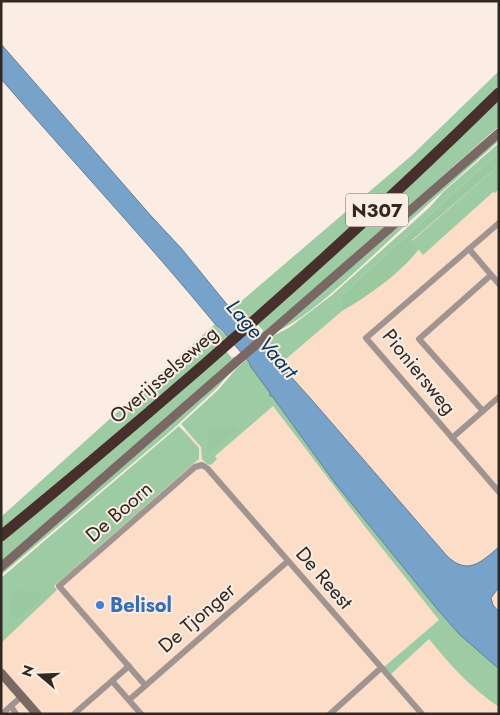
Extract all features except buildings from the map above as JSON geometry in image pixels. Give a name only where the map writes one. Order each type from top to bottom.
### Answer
[{"type":"highway","name":"Overijsselseweg","points":[[1,536],[141,420],[252,323],[372,214],[499,93]]},
{"type":"main road","points":[[1,567],[497,133]]},
{"type":"main road","points":[[1,673],[37,714]]},
{"type":"street","name":"Pioniersweg","points":[[499,223],[366,338],[499,492]]},
{"type":"street","points":[[469,249],[499,284]]},
{"type":"street","name":"Pioniersweg","points":[[483,411],[419,339],[492,275]]},
{"type":"street","name":"Pioniersweg","points":[[452,438],[499,397]]},
{"type":"street","name":"De Reest","points":[[202,465],[207,468],[422,714]]},
{"type":"street","name":"De Boorn","points":[[129,666],[58,586],[195,467],[202,465]]},
{"type":"street","name":"De Tjonger","points":[[128,700],[288,561]]},
{"type":"street","points":[[74,714],[129,666],[145,685]]},
{"type":"street","points":[[330,714],[381,668]]},
{"type":"street","points":[[112,681],[141,714]]},
{"type":"street","points":[[2,714],[22,696]]},
{"type":"street","points":[[11,706],[16,714]]},
{"type":"shaded area","points":[[499,149],[499,714],[1,714],[1,588],[264,363],[451,187]]},
{"type":"green space","points":[[499,71],[499,89],[245,326],[232,309],[411,156]]},
{"type":"green space","points":[[499,101],[499,126],[262,336],[263,330],[257,324]]},
{"type":"green space","points":[[499,137],[499,141],[333,292],[297,320],[272,334]]},
{"type":"green space","points":[[499,143],[499,152],[342,295],[342,311],[335,317],[280,364],[262,346],[332,295]]},
{"type":"green space","points":[[499,152],[499,165],[412,240],[419,249],[403,267],[373,291],[342,311],[342,295]]},
{"type":"green space","points":[[499,165],[499,189],[495,193],[493,192],[423,255],[412,241]]},
{"type":"green space","points":[[215,324],[229,339],[1,532],[1,517]]},
{"type":"green space","points":[[226,351],[232,358],[237,357],[1,563],[1,541]]},
{"type":"green space","points":[[247,359],[335,483],[438,610],[459,634],[499,669],[499,707],[461,676],[429,639],[391,674],[384,667],[439,620],[273,406],[215,456],[217,459],[211,465],[202,459],[201,447],[181,424],[218,390]]},
{"type":"green space","points":[[235,367],[217,388],[172,430],[1,575],[1,570]]},
{"type":"green space","points":[[209,425],[239,428],[207,455]]},
{"type":"green space","points":[[179,426],[199,448],[199,459],[54,586],[57,590],[1,643],[1,578]],"holes":[[[108,506],[138,508],[107,533]]]},
{"type":"green space","points":[[108,505],[139,507],[107,534]]},
{"type":"green space","points":[[12,590],[41,592],[39,601],[19,618],[10,617]]},
{"type":"water","points":[[1,44],[181,248],[238,318],[447,556],[461,565],[474,565],[499,547],[499,587],[491,598],[493,605],[499,612],[499,669],[459,634],[438,610],[335,483],[272,396],[270,396],[270,393],[249,362],[1,79]]},
{"type":"place","name":"Belisol","points":[[100,605]]},
{"type":"water label","name":"Lage Vaart","points":[[262,339]]}]
